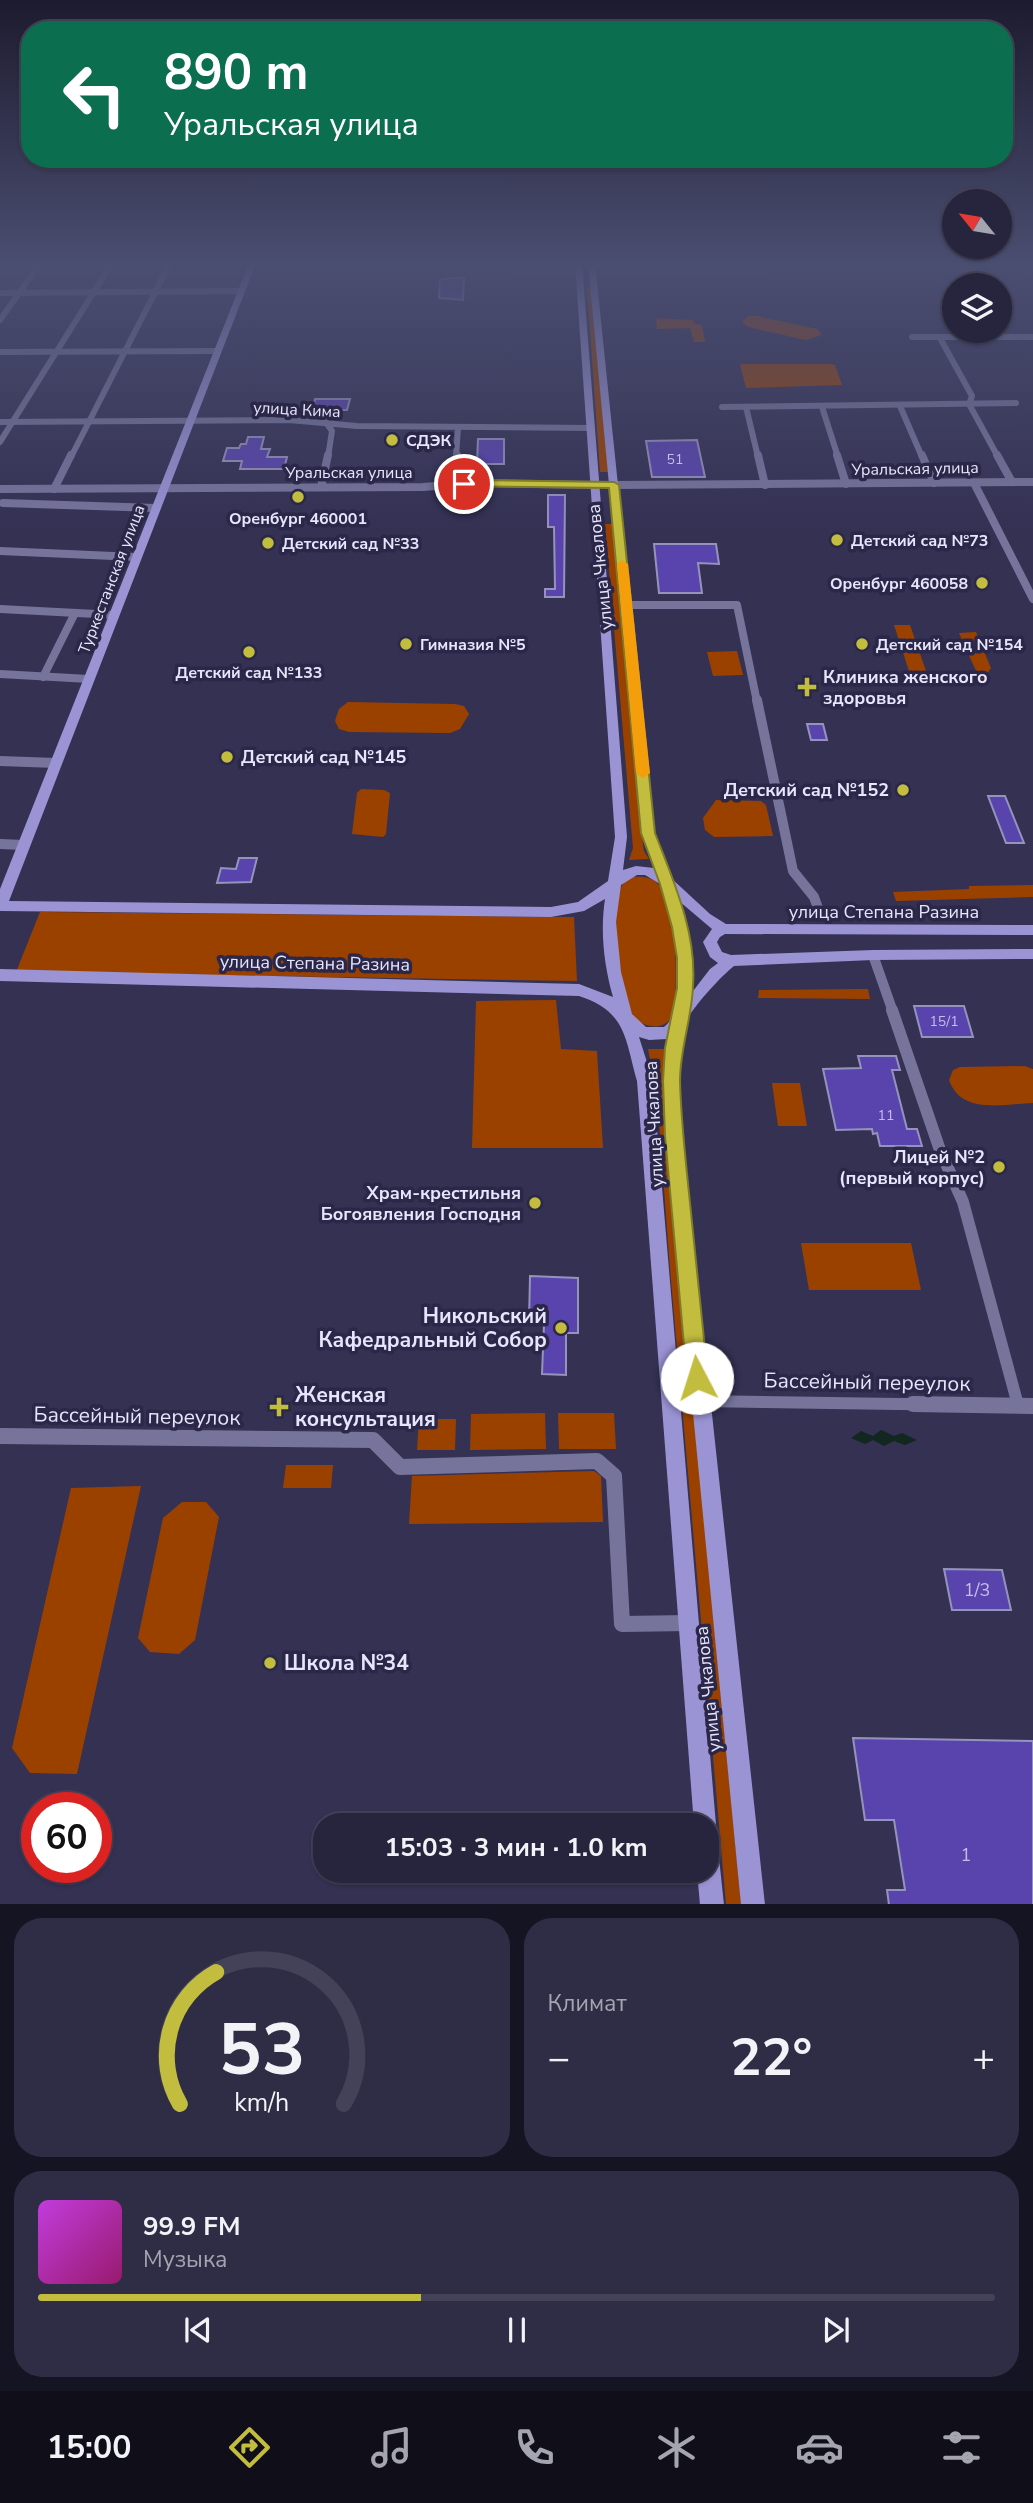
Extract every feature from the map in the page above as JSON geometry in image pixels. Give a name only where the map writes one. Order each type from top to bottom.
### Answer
[{"type":"main road","name":"Туркестанская улица","points":[[0,906],[218,352]]},
{"type":"main road","name":"улица Чкалова","points":[[589,352],[598,522],[621,837],[608,935],[622,1014],[645,1081],[704,1813]]},
{"type":"main road","name":"улица Чкалова","points":[[596,352],[627,605],[648,833],[668,884],[685,958],[685,988],[673,1048],[673,1109],[699,1401],[752,1904]]},
{"type":"main road","name":"Уральская улица","points":[[596,485],[614,485]]},
{"type":"main road","points":[[598,522],[617,522]]},
{"type":"main road","points":[[0,906],[551,912],[583,907],[627,872],[637,870],[649,872],[668,884],[699,914],[724,929]]},
{"type":"main road","points":[[724,929],[715,933],[710,942],[714,954],[720,959],[731,961],[873,955],[1033,954]]},
{"type":"main road","name":"улица Степана Разина","points":[[724,929],[1033,930]]},
{"type":"main road","points":[[680,1019],[706,984],[731,961]]},
{"type":"main road","name":"улица Степана Разина","points":[[0,975],[544,987],[586,991],[604,998],[633,1026],[649,1034],[666,1033],[680,1019]]},
{"type":"main road","points":[[710,1883],[712,1904]]},
{"type":"street","points":[[0,442],[56,352]]},
{"type":"street","points":[[54,489],[125,352]]},
{"type":"street","points":[[948,352],[972,396],[969,404],[1012,482]]},
{"type":"street","points":[[722,407],[1016,403]]},
{"type":"street","points":[[900,406],[934,483]]},
{"type":"street","points":[[746,407],[765,485]]},
{"type":"street","points":[[822,407],[846,485]]},
{"type":"street","name":"улица Кима","points":[[0,422],[326,422],[346,425],[592,428]]},
{"type":"street","points":[[321,487],[332,437],[326,422]]},
{"type":"street","points":[[332,437],[346,425]]},
{"type":"street","points":[[455,484],[458,427]]},
{"type":"street","name":"Уральская улица","points":[[614,485],[1033,482]]},
{"type":"street","points":[[974,483],[1033,599]]},
{"type":"street","name":"Уральская улица","points":[[0,489],[596,485]]},
{"type":"street","points":[[2,504],[15,489]]},
{"type":"street","points":[[2,504],[156,508]]},
{"type":"street","points":[[0,551],[136,557]]},
{"type":"street","points":[[627,605],[737,605],[793,871],[814,897],[818,908]]},
{"type":"street","points":[[0,609],[115,615]]},
{"type":"street","points":[[43,677],[75,613]]},
{"type":"street","points":[[0,674],[89,679]]},
{"type":"street","points":[[0,761],[56,762]]},
{"type":"street","points":[[0,844],[24,845]]},
{"type":"street","points":[[873,955],[940,1150],[963,1202],[1018,1405]]},
{"type":"street","name":"Бассейный переулок","points":[[699,1401],[1033,1406]]},
{"type":"street","name":"Бассейный переулок","points":[[0,1436],[373,1440],[400,1467],[597,1461],[614,1476],[622,1624],[689,1623]]},
{"type":"shaded area","points":[[592,352],[597,352],[608,472],[600,472]]},
{"type":"shaded area","points":[[740,364],[831,364],[835,365],[842,385],[746,388]]},
{"type":"shaded area","points":[[605,524],[613,524],[641,831],[644,851],[649,859],[629,860],[633,848]]},
{"type":"shaded area","points":[[894,625],[910,625],[926,671],[909,671]]},
{"type":"shaded area","points":[[976,632],[991,668],[981,682],[959,633]]},
{"type":"shaded area","points":[[737,651],[743,675],[713,676],[707,652]]},
{"type":"shaded area","points":[[348,702],[455,704],[464,706],[469,714],[460,729],[450,733],[349,732],[339,729],[335,721],[339,709]]},
{"type":"shaded area","points":[[361,789],[384,790],[390,793],[386,834],[383,837],[352,834],[357,793]]},
{"type":"shaded area","points":[[716,800],[761,801],[766,805],[773,836],[714,837],[705,830],[703,818]]},
{"type":"shaded area","points":[[633,877],[647,878],[659,885],[666,895],[670,910],[676,967],[674,1015],[661,1026],[643,1024],[633,1016],[620,980],[615,911],[621,887]]},
{"type":"shaded area","points":[[1033,885],[1033,897],[896,901],[893,892],[969,889],[969,886]]},
{"type":"shaded area","points":[[40,912],[574,917],[577,981],[16,972]]},
{"type":"shaded area","points":[[868,989],[870,999],[758,998],[759,990]]},
{"type":"shaded area","points":[[556,1000],[561,1049],[597,1051],[603,1148],[472,1148],[476,1001]]},
{"type":"shaded area","points":[[648,1049],[667,1049],[665,1085],[741,1904],[726,1904],[657,1095]]},
{"type":"shaded area","points":[[1025,1066],[1033,1069],[1033,1103],[973,1103],[955,1091],[949,1080],[953,1070],[960,1067]]},
{"type":"shaded area","points":[[772,1083],[800,1083],[807,1126],[778,1126]]},
{"type":"shaded area","points":[[801,1243],[911,1243],[921,1290],[809,1290]]},
{"type":"shaded area","points":[[545,1413],[546,1449],[470,1450],[471,1414]]},
{"type":"shaded area","points":[[558,1413],[614,1413],[616,1449],[559,1449]]},
{"type":"shaded area","points":[[419,1419],[456,1419],[455,1450],[417,1450]]},
{"type":"shaded area","points":[[881,1430],[894,1436],[902,1433],[917,1440],[905,1445],[894,1441],[884,1446],[873,1440],[865,1444],[851,1438],[861,1431],[873,1436]]},
{"type":"shaded area","points":[[286,1465],[333,1465],[331,1488],[283,1488]]},
{"type":"shaded area","points":[[594,1471],[601,1476],[603,1522],[409,1524],[412,1476]]},
{"type":"shaded area","points":[[141,1486],[77,1774],[30,1773],[12,1748],[71,1488]]},
{"type":"shaded area","points":[[182,1502],[206,1502],[219,1517],[195,1640],[179,1654],[150,1652],[138,1638],[163,1518]]},
{"type":"building","points":[[315,399],[350,399],[347,410],[313,410]]},
{"type":"building","points":[[248,437],[264,437],[261,449],[270,449],[267,457],[287,457],[284,469],[240,469],[242,461],[223,461],[227,448],[239,448],[241,444],[246,444]]},
{"type":"building","points":[[478,439],[504,439],[504,464],[477,464]]},
{"type":"building","points":[[697,440],[705,477],[652,477],[646,441]]},
{"type":"building","points":[[548,495],[565,495],[564,597],[545,597],[545,589],[555,589],[554,527],[548,527]]},
{"type":"building","points":[[654,544],[716,544],[719,564],[698,563],[702,593],[659,593]]},
{"type":"building","points":[[807,724],[823,724],[827,740],[811,740]]},
{"type":"building","points":[[988,796],[1005,796],[1024,843],[1006,843]]},
{"type":"building","points":[[239,858],[257,858],[251,882],[217,883],[221,868],[236,869]]},
{"type":"building","points":[[914,1006],[964,1006],[973,1037],[922,1037]]},
{"type":"building","points":[[858,1056],[896,1056],[900,1070],[892,1070],[907,1129],[917,1129],[922,1146],[880,1146],[877,1133],[873,1134],[872,1129],[836,1130],[823,1069],[861,1068]]},
{"type":"building","name":"Никольский Кафедральный Собор","points":[[530,1276],[578,1278],[578,1333],[566,1333],[566,1375],[542,1374],[544,1324],[529,1323]]},
{"type":"building","points":[[944,1569],[1002,1570],[1011,1610],[952,1610]]},
{"type":"building","points":[[853,1738],[1033,1741],[1033,1904],[889,1904],[887,1890],[905,1890],[894,1820],[865,1820]]},
{"type":"slow traffic","points":[[622,564],[643,773]]},
{"type":"place","name":"СДЭК","points":[[392,440]]},
{"type":"place","name":"Оренбург 460001","points":[[298,497]]},
{"type":"place","name":"Детский сад №73","points":[[837,540]]},
{"type":"place","name":"Детский сад №33","points":[[268,543]]},
{"type":"place","name":"Оренбург 460058","points":[[982,583]]},
{"type":"place","name":"Гимназия №5","points":[[406,644]]},
{"type":"place","name":"Детский сад №154","points":[[862,644]]},
{"type":"place","name":"Детский сад №133","points":[[249,652]]},
{"type":"place","name":"Клиника женского здоровья","points":[[807,687]]},
{"type":"place","name":"Детский сад №145","points":[[227,757]]},
{"type":"place","name":"Детский сад №152","points":[[903,790]]},
{"type":"place","name":"Лицей №2 (первый корпус)","points":[[999,1167]]},
{"type":"place","name":"Храм-крестильня Богоявления Господня","points":[[535,1203]]},
{"type":"place","name":"Никольский Кафедральный Собор","points":[[561,1328]]},
{"type":"place","name":"Женская консультация","points":[[279,1407]]},
{"type":"place","name":"Школа №34","points":[[270,1663]]},
{"type":"route","points":[[464,484],[614,485],[648,833],[668,884],[685,958],[685,988],[673,1048],[672,1081],[674,1136],[697,1378]]}]
